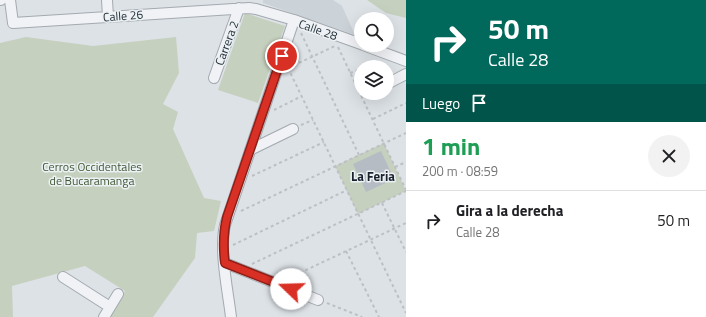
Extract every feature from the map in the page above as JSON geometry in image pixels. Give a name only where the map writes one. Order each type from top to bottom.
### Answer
[{"type":"street","name":"Calle 26","points":[[10,0],[13,23],[239,8],[256,4]]},
{"type":"street","points":[[107,0],[108,17]]},
{"type":"street","points":[[256,4],[294,20]]},
{"type":"street","name":"Carrera 2","points":[[214,78],[239,8]]},
{"type":"street","name":"Calle 28","points":[[231,317],[223,250],[223,233],[227,217],[294,20],[354,42]]},
{"type":"street","name":"Calle 28","points":[[381,52],[406,61]]},
{"type":"street","points":[[394,80],[406,74]]},
{"type":"street","points":[[250,150],[293,129]]},
{"type":"street","points":[[225,263],[318,300]]},
{"type":"street","points":[[63,276],[110,307]]},
{"type":"street","points":[[104,317],[118,294]]},
{"type":"path","points":[[294,20],[359,155]]},
{"type":"path","points":[[276,74],[337,44],[354,81]]},
{"type":"path","points":[[282,56],[406,313]]},
{"type":"path","points":[[350,73],[354,72]]},
{"type":"path","points":[[262,116],[302,96]]},
{"type":"path","points":[[240,269],[406,191],[363,100]]},
{"type":"path","points":[[372,119],[406,104]]},
{"type":"path","points":[[227,217],[406,133]]},
{"type":"path","points":[[239,182],[324,142]]},
{"type":"path","points":[[395,167],[406,162]]},
{"type":"path","points":[[223,250],[347,190]]},
{"type":"path","points":[[382,203],[406,252]]},
{"type":"path","points":[[277,284],[406,223]]},
{"type":"path","points":[[346,251],[379,317]]},
{"type":"path","points":[[318,300],[362,317]]},
{"type":"shaded area","points":[[263,0],[333,0],[342,6],[354,35],[263,3]]},
{"type":"green space","points":[[367,0],[406,0],[406,18],[394,15],[394,12],[385,12]]},
{"type":"green space","points":[[245,13],[285,26],[258,103],[218,90]]},
{"type":"green space","name":"Cerros Occidentales de Bucaramanga","points":[[26,37],[93,46],[176,37],[179,73],[163,104],[178,112],[173,129],[204,198],[221,201],[214,231],[197,233],[195,258],[153,317],[110,317],[125,291],[85,266],[12,286],[13,317],[0,317],[0,43]]},
{"type":"green space","points":[[384,143],[406,191],[358,214],[335,166]]},
{"type":"building","points":[[381,151],[394,179],[366,192],[353,164]]},
{"type":"district","name":"La Feria","points":[[373,176]]},
{"type":"route","points":[[282,56],[227,217],[223,233],[223,250],[225,263],[291,289]]}]
